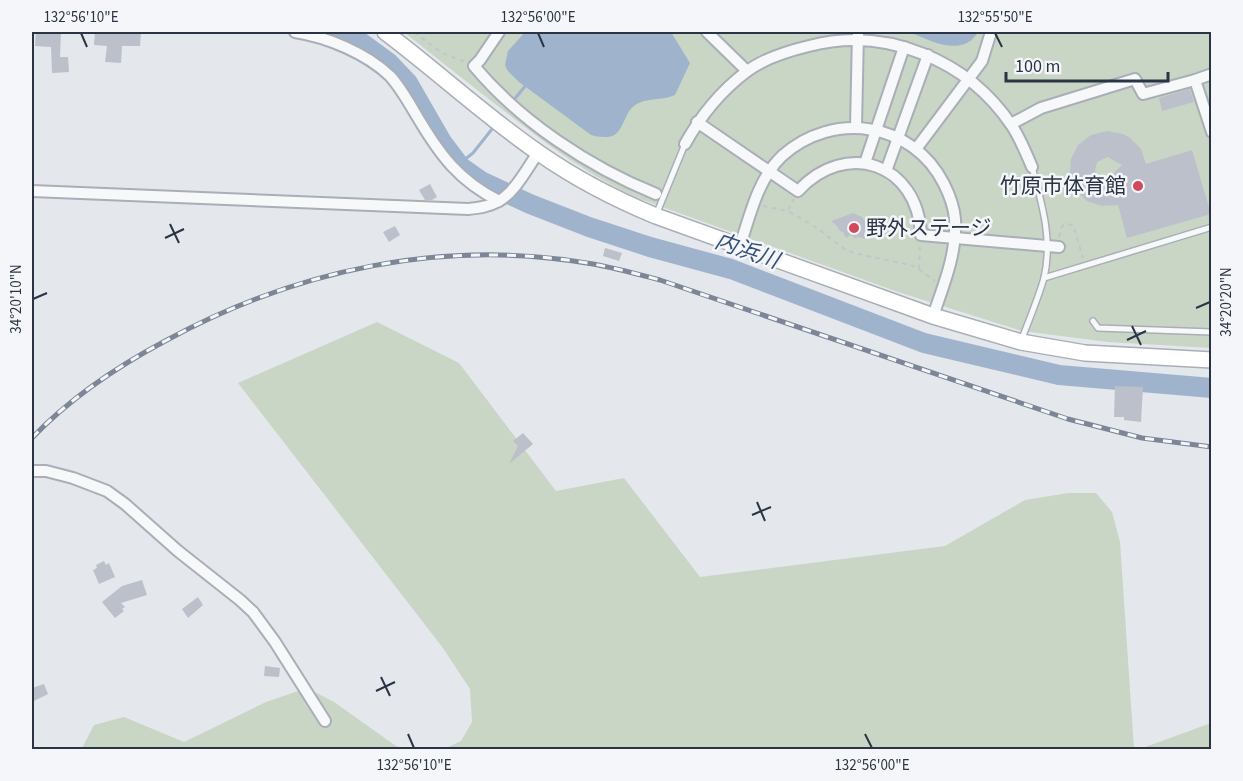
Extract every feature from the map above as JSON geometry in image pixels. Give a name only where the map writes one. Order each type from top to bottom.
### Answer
[{"type":"street","points":[[295,32],[322,39],[352,51],[389,76],[403,92],[448,164],[480,192],[505,196]]},
{"type":"street","points":[[385,32],[538,153],[596,188],[656,216],[933,315],[1021,342],[1085,353],[1212,360]]},
{"type":"street","points":[[499,32],[474,66],[499,95],[555,138],[628,182],[660,195]]},
{"type":"street","points":[[707,32],[747,71]]},
{"type":"street","points":[[916,149],[982,61],[991,32]]},
{"type":"street","points":[[856,127],[858,35]]},
{"type":"street","points":[[685,144],[697,122],[747,71],[764,61],[794,50],[858,35],[928,55],[968,79],[994,102],[1011,124],[1032,167]]},
{"type":"street","points":[[865,164],[904,47]]},
{"type":"street","points":[[886,171],[928,55]]},
{"type":"street","points":[[1011,124],[1041,108],[1135,79],[1143,94],[1212,74]]},
{"type":"street","points":[[1195,80],[1212,132]]},
{"type":"street","points":[[697,122],[798,191],[813,177],[837,165],[865,164],[886,171],[902,184],[915,203],[920,219],[921,235],[1053,247]]},
{"type":"street","points":[[740,246],[768,172],[782,157],[804,141],[830,130],[856,127],[877,130],[898,138],[928,160],[947,191],[955,216],[955,239],[951,263],[933,315]]},
{"type":"street","points":[[32,191],[468,209],[486,207],[505,196],[538,153]]},
{"type":"street","points":[[32,471],[46,471],[73,478],[107,491],[246,606],[275,642],[325,721]]},
{"type":"lane","points":[[656,216],[660,195],[685,144]]},
{"type":"lane","points":[[1021,342],[1053,247],[1032,167]]},
{"type":"lane","points":[[1044,278],[1212,227]]},
{"type":"lane","points":[[1094,321],[1098,328],[1212,332]]},
{"type":"path","points":[[414,32],[442,52],[474,66]]},
{"type":"path","points":[[754,204],[788,211],[854,254],[907,264],[919,269],[943,287]]},
{"type":"path","points":[[919,269],[921,235]]},
{"type":"green space","points":[[404,32],[1211,32],[1211,348],[1108,342],[1022,331],[898,292],[643,200],[582,168],[563,155]]},
{"type":"green space","points":[[377,322],[459,363],[556,491],[624,478],[700,577],[945,546],[1025,500],[1068,493],[1096,493],[1112,512],[1120,542],[1134,749],[444,749],[461,741],[472,722],[470,689],[443,648],[238,383]]},
{"type":"green space","points":[[307,688],[334,702],[396,746],[406,749],[81,750],[94,725],[124,717],[184,742],[266,702]]},
{"type":"green space","points":[[1211,723],[1211,749],[1140,749]]},
{"type":"water","points":[[525,32],[671,32],[690,63],[675,95],[638,103],[630,110],[615,134],[611,137],[596,136],[591,135],[519,82],[507,70],[505,65],[508,51]]},
{"type":"water","points":[[910,32],[978,32],[972,40],[955,46],[936,43]]},
{"type":"building","points":[[36,32],[61,32],[60,57],[68,57],[69,72],[52,73],[51,47],[35,46]]},
{"type":"building","points":[[95,32],[141,32],[140,46],[122,46],[121,63],[105,62],[107,46],[94,45]]},
{"type":"building","points":[[1190,89],[1194,102],[1162,111],[1159,98]]},
{"type":"building","name":"竹原市体育館","points":[[1107,131],[1123,134],[1141,149],[1146,164],[1192,150],[1211,214],[1127,238],[1118,205],[1102,206],[1087,201],[1076,190],[1070,175],[1071,159],[1078,145],[1091,135]],"holes":[[[1108,157],[1122,165],[1108,183],[1099,177],[1095,170],[1097,162]]]},
{"type":"building","points":[[430,184],[437,197],[425,200],[419,190]]},
{"type":"building","name":"野外ステージ","points":[[853,213],[862,217],[871,231],[864,239],[851,235],[846,238],[831,221]]},
{"type":"building","points":[[395,226],[400,235],[389,242],[383,232]]},
{"type":"building","points":[[605,248],[622,253],[619,261],[603,256]]},
{"type":"building","points":[[1115,386],[1143,387],[1141,422],[1124,420],[1124,417],[1114,417]]},
{"type":"building","points":[[523,433],[533,444],[509,464],[518,446],[513,441]]},
{"type":"building","points":[[104,561],[106,565],[109,563],[115,577],[99,584],[93,570],[97,568],[96,565]]},
{"type":"building","points":[[142,580],[147,595],[121,603],[125,607],[122,609],[124,611],[115,618],[102,602],[122,586]]},
{"type":"building","points":[[198,597],[203,605],[188,618],[182,609]]},
{"type":"building","points":[[265,666],[280,668],[279,677],[264,676]]},
{"type":"building","points":[[44,684],[48,694],[32,702],[32,688]]},
{"type":"waterway","name":"内浜川","points":[[335,32],[362,43],[388,62],[408,83],[442,142],[461,167],[481,181],[530,204],[650,247],[731,269],[924,343],[1059,375],[1212,388]]},
{"type":"waterway","points":[[513,101],[526,85]]},
{"type":"waterway","points":[[459,164],[473,153],[492,129]]},
{"type":"railway","points":[[32,438],[62,409],[113,372],[167,340],[217,315],[320,278],[374,266],[428,258],[483,255],[538,257],[593,264],[660,280],[1068,419],[1142,438],[1212,447]]},
{"type":"place","name":"竹原市体育館","points":[[1138,186]]},
{"type":"place","name":"野外ステージ","points":[[854,228]]}]
